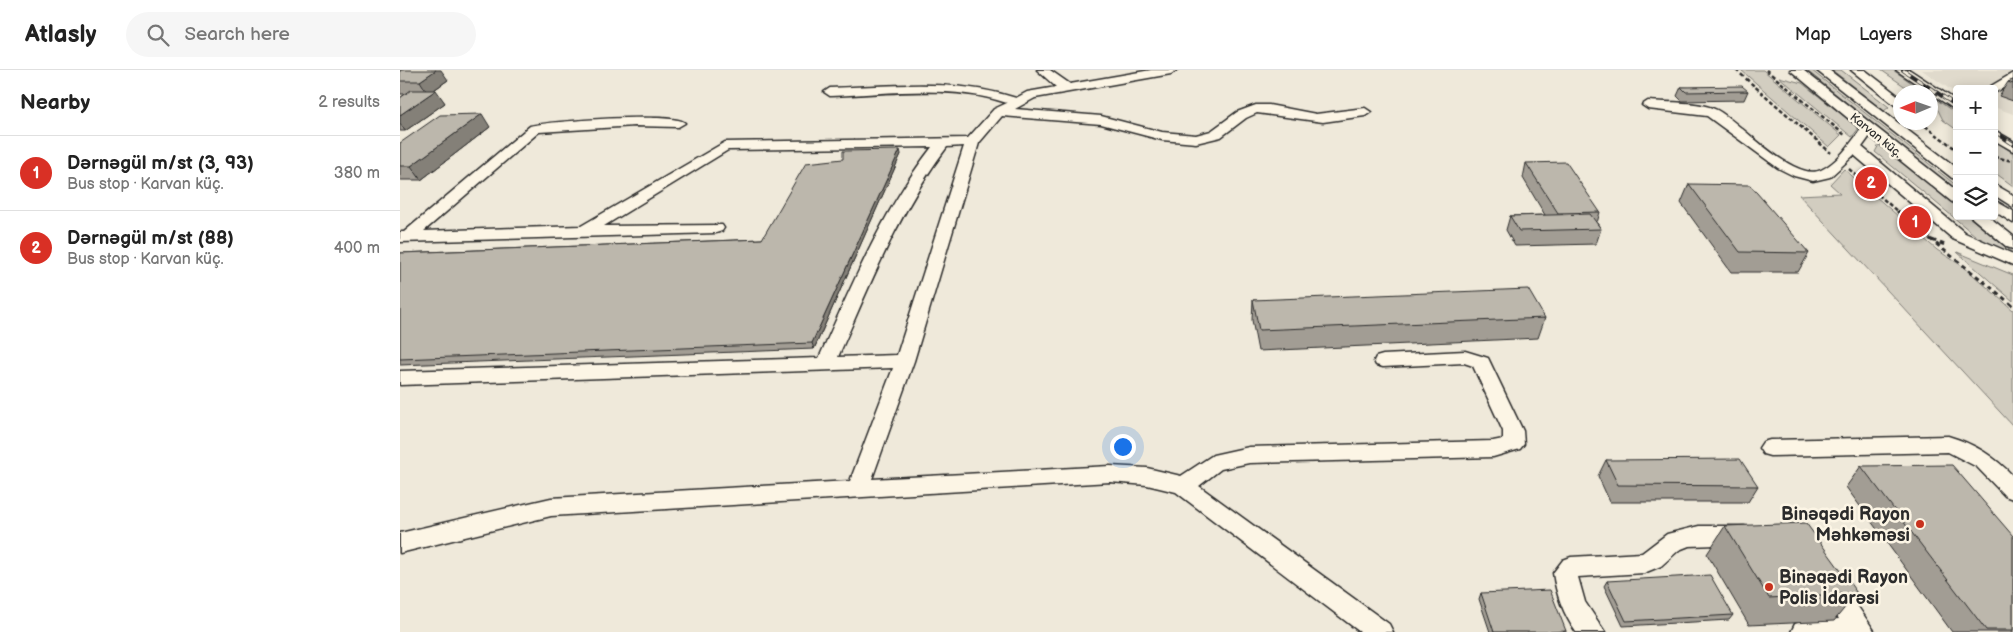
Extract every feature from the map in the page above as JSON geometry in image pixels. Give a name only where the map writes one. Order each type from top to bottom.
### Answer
[{"type":"street","points":[[1044,70],[1054,80],[1068,88]]},
{"type":"street","points":[[858,489],[905,360],[972,142],[1000,112],[1031,95],[1171,70]]},
{"type":"street","name":"Karvan küç.","points":[[1796,70],[1953,196]]},
{"type":"street","name":"Karvan küç.","points":[[1822,70],[1891,124],[1951,167]]},
{"type":"street","points":[[1857,70],[1893,98]]},
{"type":"street","points":[[1902,70],[1953,102]]},
{"type":"street","points":[[1783,72],[1812,82]]},
{"type":"street","points":[[1998,86],[2013,77]]},
{"type":"street","points":[[830,92],[965,88],[995,93],[1017,102]]},
{"type":"street","points":[[1648,105],[1702,110],[1712,113],[1765,154],[1801,173],[1823,175],[1835,153],[1868,128]]},
{"type":"street","points":[[1000,112],[1044,114],[1106,121],[1130,129],[1169,137],[1196,139],[1214,136],[1230,127],[1244,113],[1255,109],[1266,109],[1320,118],[1365,112]]},
{"type":"street","points":[[404,236],[535,129],[545,126],[608,123],[678,123]]},
{"type":"street","points":[[1998,137],[2013,147]]},
{"type":"street","points":[[826,363],[873,258],[917,176],[943,142]]},
{"type":"street","points":[[584,231],[725,146],[972,142]]},
{"type":"street","points":[[1848,145],[1959,236],[2013,260]]},
{"type":"street","points":[[1998,191],[2013,202]]},
{"type":"street","points":[[1998,207],[2013,218]]},
{"type":"street","points":[[1983,220],[2013,244]]},
{"type":"street","points":[[404,236],[716,228]]},
{"type":"street","points":[[1184,486],[1214,462],[1236,456],[1493,449],[1513,444],[1513,431],[1481,362],[1465,357],[1383,361]]},
{"type":"street","points":[[400,378],[905,360]]},
{"type":"street","points":[[1770,448],[1948,444],[1960,446],[1976,454],[2010,485]]},
{"type":"street","points":[[400,542],[551,507],[1110,474],[1145,475],[1166,479],[1184,486],[1380,632]]},
{"type":"street","points":[[1592,632],[1584,624],[1566,581],[1565,572],[1571,567],[1651,561],[1676,540],[1685,537],[1768,535]]},
{"type":"street","points":[[1818,569],[1862,631]]},
{"type":"street","points":[[1804,632],[1862,631]]},
{"type":"path","points":[[1736,70],[1835,153],[1928,238],[1971,269],[2013,306]]},
{"type":"path","points":[[1766,70],[1848,137],[1848,145]]},
{"type":"path","points":[[1931,130],[1953,147]]},
{"type":"path","points":[[1998,158],[2013,161]]},
{"type":"shaded area","points":[[1741,70],[1763,70],[1841,135],[1829,147]]},
{"type":"shaded area","points":[[1806,70],[1811,70],[1953,183],[1953,188]]},
{"type":"shaded area","points":[[1832,70],[1841,70],[1889,107],[1884,111]]},
{"type":"shaded area","points":[[1881,70],[1893,70],[1915,85],[1903,85]]},
{"type":"shaded area","points":[[1922,70],[2013,70],[2013,114],[1998,108],[1998,85],[1953,85],[1953,91]]},
{"type":"shaded area","points":[[1779,77],[1802,83],[1859,128],[1852,137]]},
{"type":"shaded area","points":[[1938,101],[1953,111],[1953,127],[1943,120],[1938,110]]},
{"type":"shaded area","points":[[1880,143],[1953,204],[1953,217],[1875,152]]},
{"type":"shaded area","points":[[1998,143],[2013,153],[2013,186],[1998,175]]},
{"type":"shaded area","points":[[1844,169],[1937,250],[1964,267],[2013,310],[2013,426],[1799,195],[1840,193],[1830,184]]},
{"type":"shaded area","points":[[1957,220],[1973,220],[2013,253],[1982,241]]},
{"type":"shaded area","points":[[1957,252],[2013,275],[2013,301]]},
{"type":"building","points":[[400,70],[436,70],[420,81],[400,81]]},
{"type":"building","points":[[1742,86],[1748,91],[1686,92],[1681,87]]},
{"type":"building","points":[[411,90],[436,90],[400,115],[400,98]]},
{"type":"building","points":[[482,114],[411,166],[400,166],[400,143],[440,115]]},
{"type":"building","points":[[900,150],[812,343],[400,359],[400,253],[762,239],[806,163],[843,159],[843,151]]},
{"type":"building","points":[[1566,162],[1600,212],[1558,213],[1526,163]]},
{"type":"building","points":[[1689,184],[1750,185],[1809,253],[1740,252]]},
{"type":"building","points":[[1590,214],[1601,229],[1519,231],[1510,216]]},
{"type":"building","points":[[1528,289],[1545,318],[1259,330],[1253,300]]},
{"type":"building","points":[[1740,459],[1758,486],[1618,485],[1606,460]]},
{"type":"building","name":"Binəqədi Rayon Məhkəməsi","points":[[1952,465],[2013,536],[2013,630],[1986,630],[1861,466]]},
{"type":"building","points":[[1806,523],[1857,593],[1769,598],[1725,526]]},
{"type":"building","points":[[1710,575],[1733,615],[1626,621],[1607,581]]},
{"type":"building","points":[[1550,590],[1566,631],[1494,632],[1481,593]]},
{"type":"railway","points":[[1903,70],[1953,103]]},
{"type":"railway","points":[[1998,134],[2013,144]]},
{"type":"place","name":"Dərnəgül m/st (88)","points":[[1871,183]]},
{"type":"place","name":"Dərnəgül m/st (3, 93)","points":[[1915,222]]},
{"type":"place","name":"Binəqədi Rayon Məhkəməsi","points":[[1920,524]]},
{"type":"place","name":"Binəqədi Rayon Polis İdarəsi","points":[[1769,587]]}]
